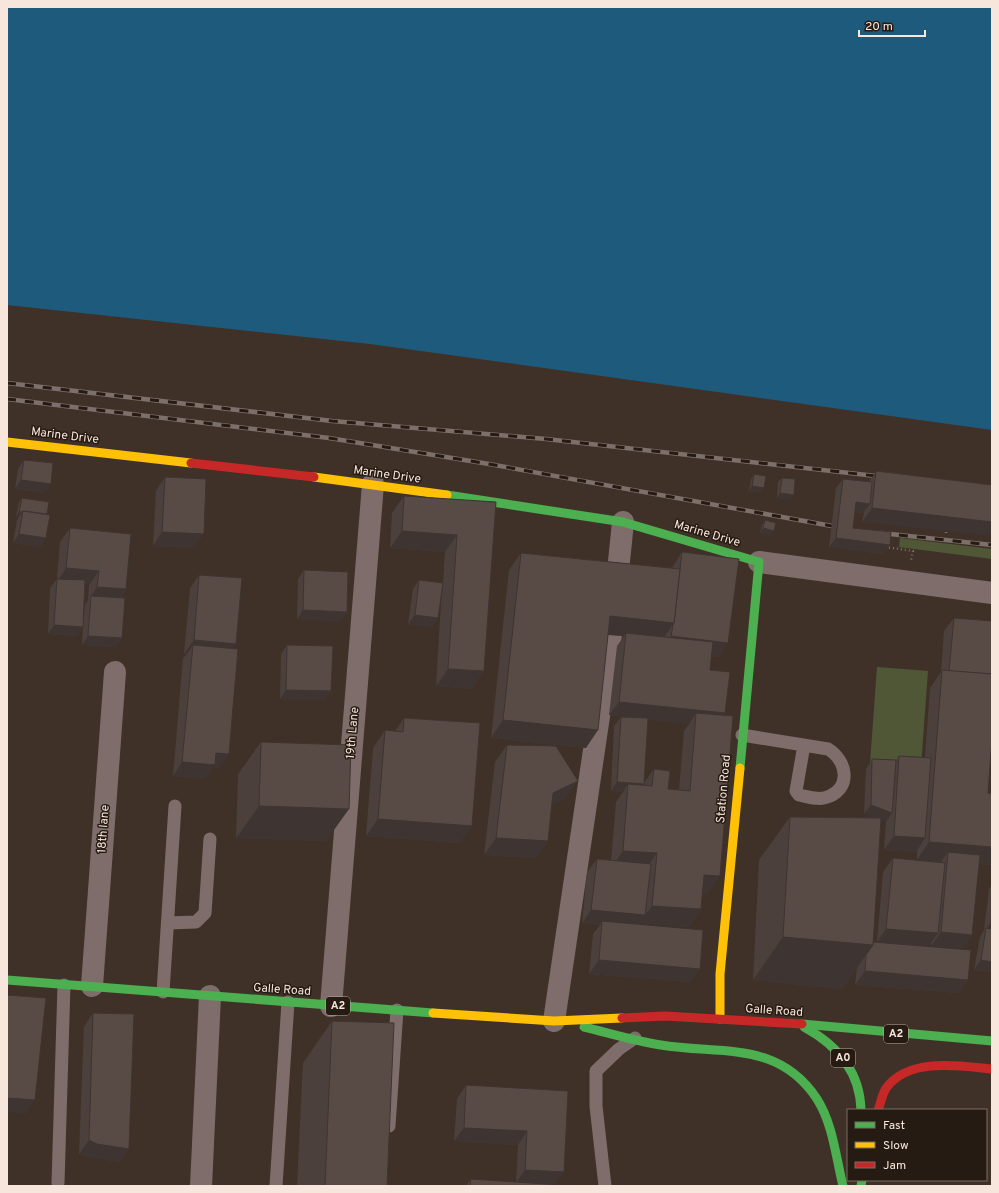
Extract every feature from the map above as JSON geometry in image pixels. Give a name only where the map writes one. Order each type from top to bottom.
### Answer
[{"type":"main road","name":"Marine Drive","points":[[7,442],[373,484],[623,522],[759,562]]},
{"type":"main road","name":"Station Road","points":[[720,1019],[720,974],[759,562]]},
{"type":"main road","name":"Galle Road","points":[[7,980],[331,1006],[554,1021],[665,1016],[800,1024],[992,1041]]},
{"type":"main road","name":"Galle Road","points":[[554,1021],[661,1045],[759,1055],[787,1068],[808,1088],[824,1111],[843,1186]]},
{"type":"main road","name":"A0","points":[[800,1024],[836,1048],[852,1074],[859,1089],[861,1109]]},
{"type":"main road","points":[[878,1109],[887,1087],[913,1070],[925,1067],[960,1066],[992,1069]]},
{"type":"street","name":"19th Lane","points":[[331,1006],[373,484]]},
{"type":"street","points":[[616,581],[623,522]]},
{"type":"street","points":[[759,562],[992,593]]},
{"type":"street","points":[[554,1021],[611,635]]},
{"type":"street","name":"18th lane","points":[[92,986],[116,672]]},
{"type":"street","points":[[202,1186],[210,996]]},
{"type":"lane","points":[[742,735],[828,749],[836,754],[841,760],[844,768],[842,785],[837,792],[821,799],[799,795],[796,791],[804,746]]},
{"type":"lane","points":[[163,992],[175,806]]},
{"type":"lane","points":[[168,923],[196,922],[205,913],[210,839]]},
{"type":"lane","points":[[58,1183],[64,985]]},
{"type":"lane","points":[[276,1186],[288,1002]]},
{"type":"lane","points":[[389,1140],[397,1010]]},
{"type":"lane","points":[[605,1186],[596,1106],[596,1071],[619,1049],[635,1038]]},
{"type":"green space","points":[[900,538],[992,549],[992,559],[899,547]]},
{"type":"green space","points":[[877,667],[928,671],[921,767],[870,763]]},
{"type":"water","points":[[7,7],[992,7],[992,430],[370,344],[7,305]]},
{"type":"building","points":[[24,460],[53,463],[51,484],[21,480]]},
{"type":"building","points":[[876,471],[992,485],[992,522],[872,508]]},
{"type":"building","points":[[754,474],[766,476],[764,488],[752,486]]},
{"type":"building","points":[[165,477],[206,479],[204,534],[162,532]]},
{"type":"building","points":[[782,478],[795,479],[794,495],[780,493]]},
{"type":"building","points":[[843,479],[872,482],[870,504],[856,502],[853,528],[891,532],[890,545],[836,538]]},
{"type":"building","points":[[404,496],[496,502],[484,671],[448,669],[457,535],[402,531]]},
{"type":"building","points":[[22,498],[49,502],[47,514],[23,511],[19,512]]},
{"type":"building","points":[[23,511],[50,515],[46,538],[19,534]]},
{"type":"building","points":[[765,520],[776,523],[774,531],[763,528]]},
{"type":"building","points":[[70,528],[131,534],[126,589],[97,587],[99,571],[66,568]]},
{"type":"building","points":[[682,552],[739,559],[728,643],[671,636],[674,623]]},
{"type":"building","points":[[521,553],[680,569],[674,623],[610,616],[598,730],[503,720]]},
{"type":"building","points":[[304,570],[348,572],[347,612],[303,610]]},
{"type":"building","points":[[199,575],[242,578],[236,644],[194,640]]},
{"type":"building","points":[[57,579],[85,580],[83,627],[54,625]]},
{"type":"building","points":[[419,580],[443,583],[438,618],[415,615]]},
{"type":"building","points":[[91,596],[125,598],[122,638],[88,636]]},
{"type":"building","points":[[954,618],[992,621],[992,674],[949,671]]},
{"type":"building","points":[[626,633],[713,642],[710,670],[730,672],[725,713],[619,702]]},
{"type":"building","points":[[193,645],[238,649],[229,754],[216,753],[215,765],[182,762]]},
{"type":"building","points":[[287,645],[333,646],[331,691],[286,690]]},
{"type":"building","points":[[942,670],[992,674],[992,738],[988,793],[992,794],[992,847],[929,842]]},
{"type":"building","points":[[696,713],[733,716],[720,876],[704,875],[701,909],[652,906],[657,853],[623,851],[628,784],[652,786],[654,769],[670,771],[668,789],[690,791]]},
{"type":"building","points":[[621,717],[648,718],[644,784],[617,782]]},
{"type":"building","points":[[404,718],[480,723],[472,826],[378,819],[385,730],[403,732]]},
{"type":"building","points":[[261,742],[351,745],[349,809],[259,806]]},
{"type":"building","points":[[507,745],[556,746],[578,781],[553,793],[548,841],[496,838]]},
{"type":"building","points":[[899,756],[931,758],[925,838],[894,836]]},
{"type":"building","points":[[872,759],[896,760],[892,813],[871,805]]},
{"type":"building","points":[[790,817],[881,818],[873,945],[783,937]]},
{"type":"building","points":[[948,852],[980,855],[972,935],[941,932]]},
{"type":"building","points":[[893,858],[945,863],[938,933],[886,929]]},
{"type":"building","points":[[597,859],[651,864],[645,915],[591,910]]},
{"type":"building","points":[[602,921],[703,930],[700,969],[599,960]]},
{"type":"building","points":[[986,928],[992,929],[992,962],[981,960]]},
{"type":"building","points":[[873,942],[971,950],[968,980],[865,971],[866,955],[873,945]]},
{"type":"building","points":[[7,995],[46,998],[35,1100],[7,1098]]},
{"type":"building","points":[[93,1013],[134,1014],[129,1149],[97,1144],[89,1140]]},
{"type":"building","points":[[332,1021],[394,1023],[387,1186],[325,1186]]},
{"type":"building","points":[[466,1085],[568,1091],[564,1172],[525,1170],[527,1131],[464,1128]]},
{"type":"building","points":[[471,1179],[575,1186],[470,1186]]},
{"type":"railway","points":[[7,383],[332,421],[546,439],[885,477]]},
{"type":"railway","points":[[7,399],[329,438],[489,464],[843,528]]},
{"type":"railway","points":[[881,533],[992,545]]},
{"type":"traffic: fast","points":[[447,495],[623,522],[759,562],[740,768]]},
{"type":"traffic: fast","points":[[7,980],[433,1013]]},
{"type":"traffic: fast","points":[[802,1024],[992,1041]]},
{"type":"traffic: fast","points":[[584,1027],[661,1045],[747,1054],[766,1059],[785,1067],[802,1080],[817,1099],[827,1119],[843,1186]]},
{"type":"traffic: fast","points":[[804,1027],[827,1042],[851,1071],[860,1096],[861,1109]]},
{"type":"traffic: fast","points":[[861,1186],[862,1181]]},
{"type":"traffic: slow","points":[[7,442],[191,463]]},
{"type":"traffic: slow","points":[[314,477],[447,495]]},
{"type":"traffic: slow","points":[[720,1019],[720,974],[740,768]]},
{"type":"traffic: slow","points":[[433,1013],[554,1021],[622,1018]]},
{"type":"traffic: jam","points":[[191,463],[314,477]]},
{"type":"traffic: jam","points":[[622,1018],[665,1016],[802,1024]]},
{"type":"traffic: jam","points":[[878,1109],[885,1089],[897,1077],[909,1071],[922,1067],[951,1065],[992,1069]]}]
